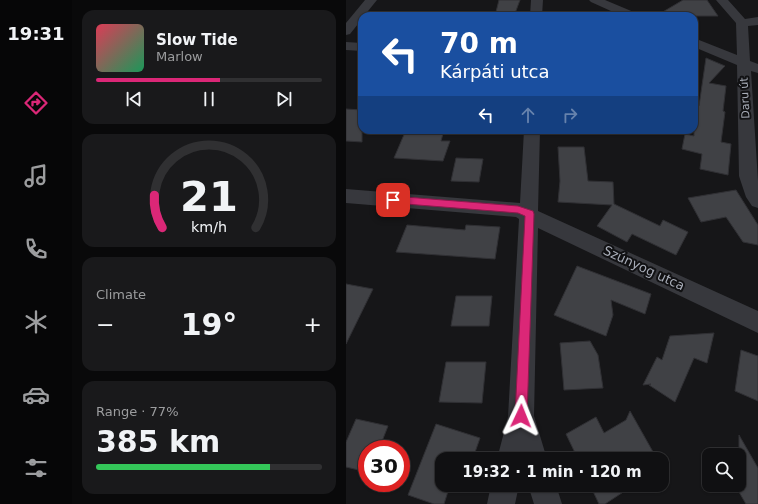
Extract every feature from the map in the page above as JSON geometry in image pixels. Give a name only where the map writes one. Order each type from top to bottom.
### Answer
[{"type":"street","points":[[361,12],[371,0]]},
{"type":"street","points":[[536,12],[537,0]]},
{"type":"street","points":[[594,0],[622,12]]},
{"type":"street","points":[[722,0],[742,23],[758,21]]},
{"type":"street","points":[[346,31],[358,16]]},
{"type":"street","name":"Daru út","points":[[742,23],[748,176],[752,192],[758,201]]},
{"type":"street","points":[[698,44],[758,69]]},
{"type":"street","points":[[346,46],[358,47]]},
{"type":"street","points":[[513,452],[521,416],[532,134]]},
{"type":"street","name":"Szúnyog utca","points":[[346,196],[518,210],[530,214],[758,322]]},
{"type":"street","points":[[521,416],[531,452]]},
{"type":"street","points":[[501,504],[504,492]]},
{"type":"street","points":[[544,492],[548,504]]},
{"type":"building","points":[[499,0],[520,0],[516,12],[496,12]]},
{"type":"building","points":[[683,0],[707,0],[718,16],[698,16],[698,12],[663,12]]},
{"type":"building","points":[[706,58],[725,66],[709,83],[726,86],[723,111],[725,112],[721,142],[731,144],[728,175],[700,169],[702,154],[682,149],[685,134],[694,136],[694,134],[698,134],[699,106]]},
{"type":"building","points":[[346,109],[358,110],[358,134],[362,134],[362,142],[346,141]]},
{"type":"building","points":[[404,134],[443,134],[441,141],[450,141],[443,161],[394,158]]},
{"type":"building","points":[[558,147],[584,147],[588,181],[613,182],[614,204],[660,226],[663,220],[688,232],[676,255],[632,234],[627,242],[597,226],[612,205],[558,202],[560,181]]},
{"type":"building","points":[[456,158],[483,159],[479,182],[451,181]]},
{"type":"building","points":[[736,190],[758,225],[758,245],[743,242],[726,217],[701,222],[688,198]]},
{"type":"building","points":[[407,225],[465,230],[466,225],[500,227],[495,259],[396,252]]},
{"type":"building","points":[[577,266],[651,294],[645,314],[611,300],[613,315],[606,336],[554,315]]},
{"type":"building","points":[[346,284],[373,289],[346,344]]},
{"type":"building","points":[[456,296],[492,296],[489,326],[451,326]]},
{"type":"building","points":[[714,333],[707,363],[694,358],[675,402],[649,385],[651,384],[643,385],[657,357],[662,360],[670,336]]},
{"type":"building","points":[[590,341],[598,355],[603,388],[564,390],[560,343]]},
{"type":"building","points":[[741,350],[758,356],[758,401],[735,391]]},
{"type":"building","points":[[446,362],[486,362],[482,403],[439,402]]},
{"type":"building","points":[[630,411],[653,452],[575,452],[566,434],[596,417],[604,433],[626,420]]},
{"type":"building","points":[[356,419],[388,426],[383,440],[358,440],[358,470],[346,467],[346,442]]},
{"type":"building","points":[[436,424],[480,438],[475,452],[435,452],[435,492],[448,492],[444,504],[434,504],[408,495]]},
{"type":"building","points":[[739,435],[758,468],[758,504],[746,504],[739,492],[746,492],[746,448],[739,448]]},
{"type":"building","points":[[593,492],[623,492],[605,504],[599,504]]},
{"type":"route","points":[[393,200],[518,210],[530,214],[521,416]]}]
